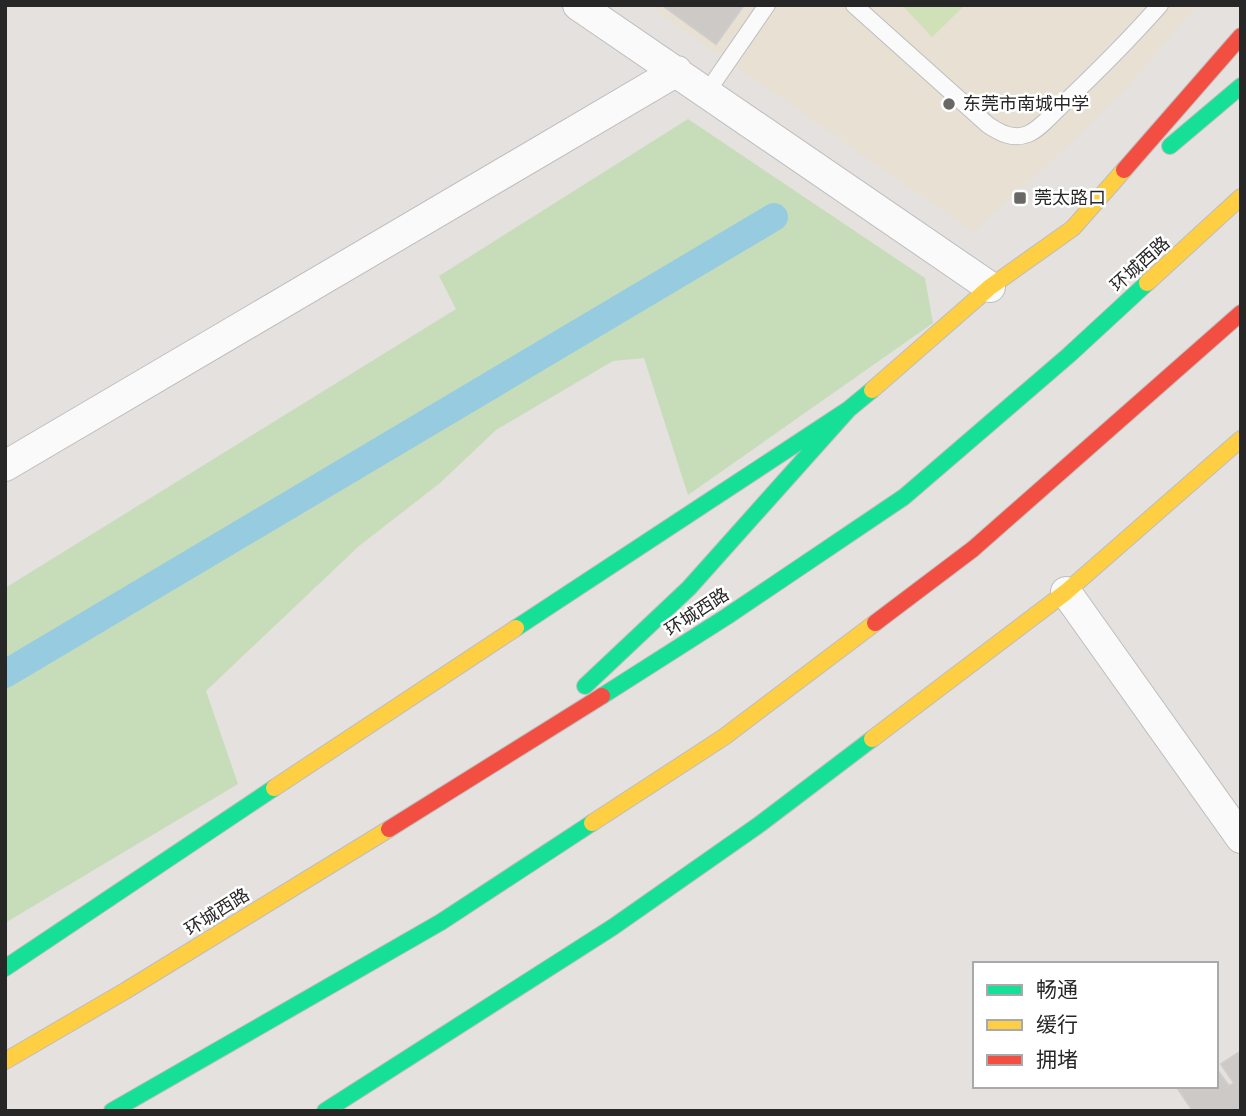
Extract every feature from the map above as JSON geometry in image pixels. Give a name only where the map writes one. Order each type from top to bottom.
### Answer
[{"type":"main road","points":[[1073,228],[1241,36]]},
{"type":"main road","points":[[522,747],[689,587],[849,409],[990,287],[1073,228],[1241,86]]},
{"type":"main road","name":"环城西路","points":[[5,1061],[125,991],[522,747],[726,617],[904,497],[1069,355],[1241,197]]},
{"type":"main road","points":[[112,1111],[441,922],[724,737],[973,549],[1241,313]]},
{"type":"main road","points":[[5,968],[849,409]]},
{"type":"main road","points":[[325,1111],[613,928],[760,824],[1066,592],[1241,439]]},
{"type":"street","points":[[578,5],[990,287]]},
{"type":"street","points":[[5,466],[677,71]]},
{"type":"street","points":[[1066,592],[1241,838]]},
{"type":"lane","points":[[707,92],[767,5]]},
{"type":"lane","points":[[854,5],[988,125],[1000,134],[1014,137],[1028,134],[1040,125],[1106,62],[1160,5]]},
{"type":"shaded area","name":"东莞市南城中学","points":[[648,5],[1198,5],[1136,77],[1084,131],[973,232]]},
{"type":"green space","points":[[902,5],[965,5],[932,37]]},
{"type":"green space","points":[[688,119],[925,278],[933,323],[688,495],[644,358],[613,361],[496,430],[440,483],[359,546],[206,691],[238,784],[5,923],[5,588],[456,309],[439,276]]},
{"type":"building","points":[[662,5],[744,5],[716,44]]},
{"type":"building","points":[[1241,1051],[1241,1111],[1193,1111],[1177,1088],[1218,1088],[1218,1071],[1229,1086],[1234,1083],[1221,1064]]},
{"type":"waterway","points":[[5,674],[774,217]]},
{"type":"traffic: fast","points":[[1170,146],[1241,86]]},
{"type":"traffic: fast","points":[[602,696],[726,617],[904,497],[1069,355],[1147,283]]},
{"type":"traffic: fast","points":[[516,628],[849,409],[872,390]]},
{"type":"traffic: fast","points":[[585,686],[689,588],[849,409]]},
{"type":"traffic: fast","points":[[325,1111],[613,927],[760,824],[872,739]]},
{"type":"traffic: fast","points":[[5,968],[274,788]]},
{"type":"traffic: fast","points":[[112,1111],[441,922],[592,823]]},
{"type":"traffic: slow","points":[[872,390],[990,287],[1073,228],[1124,170]]},
{"type":"traffic: slow","points":[[1147,283],[1241,197]]},
{"type":"traffic: slow","points":[[872,739],[1066,592],[1241,439]]},
{"type":"traffic: slow","points":[[592,823],[724,737],[875,623]]},
{"type":"traffic: slow","points":[[274,788],[516,628]]},
{"type":"traffic: slow","points":[[5,1061],[125,991],[389,829]]},
{"type":"traffic: jam","points":[[1124,170],[1241,36]]},
{"type":"traffic: jam","points":[[875,623],[973,549],[1241,313]]},
{"type":"traffic: jam","points":[[389,829],[602,696]]},
{"type":"place","name":"东莞市南城中学","points":[[949,104]]},
{"type":"place","name":"莞太路口","points":[[1020,198]]}]
